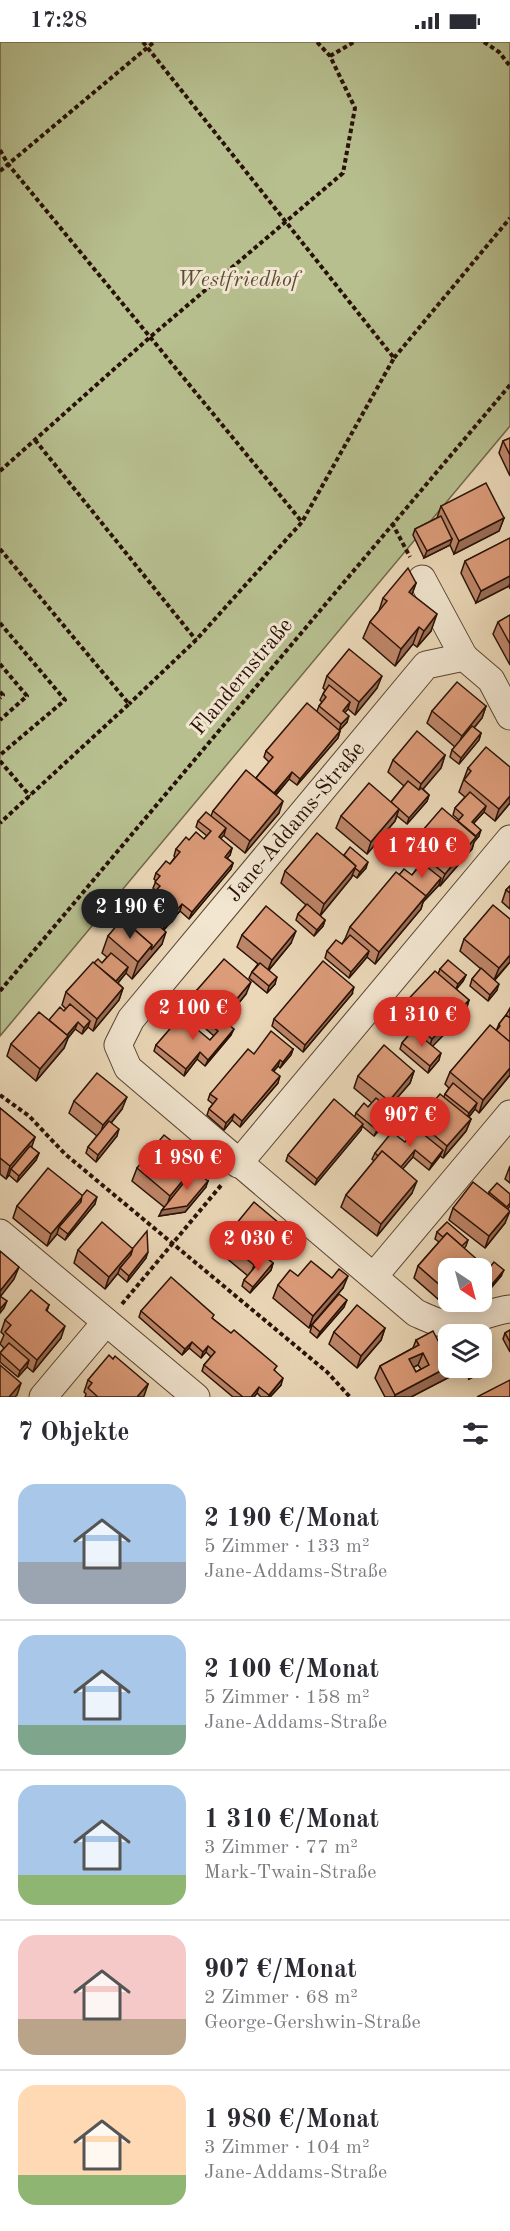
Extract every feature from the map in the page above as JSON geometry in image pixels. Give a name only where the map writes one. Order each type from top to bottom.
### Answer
[{"type":"street","points":[[422,579],[464,657],[491,680],[510,717]]},
{"type":"street","name":"Jane-Addams-Straße","points":[[464,657],[426,665],[131,1019],[118,1046],[128,1068],[238,1164],[416,1313],[441,1323],[467,1320],[510,1309]]},
{"type":"street","points":[[238,1164],[510,839]]},
{"type":"street","points":[[374,1276],[510,1114]]},
{"type":"street","points":[[0,1233],[196,1397]]},
{"type":"street","points":[[42,1397],[106,1322]]},
{"type":"path","points":[[142,42],[394,358]]},
{"type":"path","points":[[0,171],[154,42]]},
{"type":"path","points":[[0,471],[149,338],[343,173],[355,108],[330,56],[317,42]]},
{"type":"path","points":[[330,56],[354,42]]},
{"type":"path","points":[[484,42],[499,52],[510,66]]},
{"type":"path","points":[[0,150],[8,164],[149,338],[302,522]]},
{"type":"path","points":[[0,823],[196,640],[302,522],[394,358],[510,218]]},
{"type":"path","name":"Flandernstraße","points":[[0,991],[510,385]]},
{"type":"path","points":[[35,440],[196,640]]},
{"type":"path","points":[[393,523],[422,579]]},
{"type":"path","points":[[0,549],[129,704]]},
{"type":"path","points":[[0,623],[65,700],[0,755]]},
{"type":"path","points":[[0,664],[27,696],[0,720]]},
{"type":"path","points":[[0,692],[3,695],[0,698]]},
{"type":"path","points":[[0,761],[30,796]]},
{"type":"path","points":[[0,1095],[29,1116],[65,1154],[327,1372],[350,1397]]},
{"type":"path","points":[[106,1322],[238,1164]]},
{"type":"green space","name":"Westfriedhof","points":[[0,42],[510,42],[510,426],[0,1036]]},
{"type":"building","points":[[510,438],[510,455],[503,441]]},
{"type":"building","points":[[486,483],[504,518],[459,541],[441,506]]},
{"type":"building","points":[[441,516],[452,539],[427,551],[415,529]]},
{"type":"building","points":[[510,538],[510,576],[481,591],[465,561]]},
{"type":"building","points":[[408,568],[416,583],[409,592],[437,614],[424,631],[419,627],[401,649],[370,622],[387,601],[383,598]]},
{"type":"building","points":[[510,615],[510,644],[498,622]]},
{"type":"building","points":[[349,649],[382,676],[359,702],[327,676]]},
{"type":"building","points":[[457,682],[486,706],[462,736],[432,711]]},
{"type":"building","points":[[329,685],[350,702],[343,711],[349,716],[341,724],[319,706],[326,697],[323,694]]},
{"type":"building","points":[[307,703],[340,731],[300,779],[292,772],[274,793],[256,778],[273,757],[266,751]]},
{"type":"building","points":[[472,726],[481,733],[461,758],[452,750]]},
{"type":"building","points":[[417,731],[445,755],[421,784],[393,760]]},
{"type":"building","points":[[486,747],[510,767],[510,796],[499,809],[464,780],[471,771],[468,768]]},
{"type":"building","points":[[246,770],[283,801],[250,841],[213,811]]},
{"type":"building","points":[[408,781],[429,795],[409,818],[391,802]]},
{"type":"building","points":[[369,783],[399,809],[371,842],[341,816]]},
{"type":"building","points":[[470,792],[486,806],[472,822],[481,830],[476,836],[458,821],[463,815],[455,808]]},
{"type":"building","points":[[442,808],[476,837],[445,874],[410,845]]},
{"type":"building","points":[[206,812],[226,828],[219,837],[232,848],[225,857],[233,863],[192,912],[182,904],[165,924],[143,905],[160,886],[155,882],[160,876],[156,873],[166,861],[170,864],[180,852],[176,849],[186,837],[189,840],[196,832],[204,839],[211,831],[198,821]]},
{"type":"building","points":[[317,833],[356,866],[324,904],[285,871]]},
{"type":"building","points":[[350,847],[368,862],[360,872],[344,855]]},
{"type":"building","points":[[422,863],[441,878],[426,896],[399,875],[404,869],[412,875]]},
{"type":"building","points":[[396,872],[426,896],[379,952],[350,927]]},
{"type":"building","points":[[307,904],[325,920],[317,930],[298,914]]},
{"type":"building","points":[[493,905],[510,919],[510,955],[499,968],[464,939]]},
{"type":"building","points":[[136,906],[166,932],[151,950],[152,945],[124,920]]},
{"type":"building","points":[[266,906],[296,931],[272,960],[242,935]]},
{"type":"building","points":[[122,919],[152,945],[138,962],[108,936]]},
{"type":"building","points":[[350,935],[369,951],[351,972],[327,951],[336,940],[342,944]]},
{"type":"building","points":[[111,953],[128,967],[116,981],[94,963],[98,959],[102,963]]},
{"type":"building","points":[[224,959],[251,982],[225,1013],[197,990]]},
{"type":"building","points":[[448,960],[466,975],[458,984],[440,969]]},
{"type":"building","points":[[323,961],[354,987],[305,1045],[274,1019]]},
{"type":"building","points":[[93,962],[123,988],[97,1019],[66,992]]},
{"type":"building","points":[[260,963],[277,977],[269,986],[252,972]]},
{"type":"building","points":[[481,968],[499,984],[490,995],[472,979]]},
{"type":"building","points":[[435,971],[469,1000],[432,1039],[398,1010]]},
{"type":"building","points":[[70,1004],[90,1021],[84,1028],[78,1022],[67,1035],[49,1020],[60,1007],[64,1011]]},
{"type":"building","points":[[39,1012],[68,1036],[40,1069],[11,1044]]},
{"type":"building","points":[[216,1014],[234,1029],[208,1060],[200,1052],[186,1069],[156,1045],[181,1016],[210,1040],[218,1031],[208,1023]]},
{"type":"building","points":[[506,1015],[510,1018],[510,1042],[496,1031]]},
{"type":"building","points":[[490,1025],[510,1042],[510,1068],[483,1100],[450,1072]]},
{"type":"building","points":[[413,1030],[441,1053],[430,1066],[402,1043]]},
{"type":"building","points":[[271,1031],[293,1049],[283,1062],[280,1060],[272,1070],[280,1076],[242,1121],[234,1114],[226,1123],[209,1109],[217,1099],[210,1094],[248,1049],[254,1054]]},
{"type":"building","points":[[384,1045],[414,1071],[389,1101],[358,1076]]},
{"type":"building","points":[[97,1073],[127,1097],[103,1125],[74,1101]]},
{"type":"building","points":[[453,1083],[477,1103],[469,1113],[445,1094]]},
{"type":"building","points":[[440,1094],[471,1119],[447,1146],[417,1121]]},
{"type":"building","points":[[376,1098],[393,1112],[377,1130],[356,1113],[364,1103],[368,1107]]},
{"type":"building","points":[[334,1099],[363,1124],[317,1179],[288,1155]]},
{"type":"building","points":[[0,1108],[35,1137],[10,1166],[0,1158]]},
{"type":"building","points":[[109,1121],[119,1129],[98,1155],[88,1147]]},
{"type":"building","points":[[417,1129],[443,1150],[432,1164],[415,1150],[401,1167],[382,1151],[378,1156],[375,1153],[392,1132],[405,1142]]},
{"type":"building","points":[[164,1135],[198,1162],[170,1196],[137,1168]]},
{"type":"building","points":[[30,1146],[39,1153],[19,1176],[11,1169]]},
{"type":"building","points":[[382,1151],[417,1181],[381,1224],[346,1195]]},
{"type":"building","points":[[48,1168],[83,1196],[51,1234],[17,1206]]},
{"type":"building","points":[[194,1170],[208,1181],[187,1206],[162,1210]]},
{"type":"building","points":[[473,1182],[510,1211],[489,1236],[453,1208]]},
{"type":"building","points":[[497,1183],[510,1194],[510,1203],[507,1207],[489,1192]]},
{"type":"building","points":[[87,1190],[97,1197],[68,1234],[59,1227],[81,1202]]},
{"type":"building","points":[[254,1202],[285,1228],[254,1265],[223,1240]]},
{"type":"building","points":[[102,1222],[133,1249],[109,1277],[78,1250]]},
{"type":"building","points":[[447,1222],[468,1240],[462,1246],[447,1233],[443,1237],[437,1232]]},
{"type":"building","points":[[147,1231],[148,1252],[129,1276],[120,1268]]},
{"type":"building","points":[[447,1233],[475,1258],[438,1258],[438,1284],[418,1266]]},
{"type":"building","points":[[0,1251],[19,1267],[0,1291]]},
{"type":"building","points":[[264,1256],[273,1263],[253,1287],[244,1280]]},
{"type":"building","points":[[311,1261],[332,1278],[339,1269],[348,1276],[313,1316],[278,1285],[290,1270],[298,1276]]},
{"type":"building","points":[[494,1262],[504,1270],[492,1284]]},
{"type":"building","points":[[171,1277],[214,1315],[212,1318],[231,1333],[234,1330],[277,1366],[274,1370],[283,1378],[269,1395],[259,1387],[251,1397],[243,1397],[204,1365],[215,1352],[208,1346],[203,1352],[192,1342],[185,1349],[141,1311]]},
{"type":"building","points":[[31,1290],[49,1305],[46,1310],[65,1326],[37,1360],[5,1332],[11,1325],[5,1320]]},
{"type":"building","points":[[339,1294],[347,1300],[320,1332],[312,1325]]},
{"type":"building","points":[[0,1296],[7,1301],[0,1309]]},
{"type":"building","points":[[357,1305],[385,1328],[361,1356],[334,1332]]},
{"type":"building","points":[[510,1330],[510,1342],[505,1333]]},
{"type":"building","points":[[433,1331],[438,1341],[438,1372],[395,1395],[380,1366],[419,1345],[416,1340]],"holes":[[[423,1353],[429,1365],[416,1372],[409,1359]]]},
{"type":"building","points":[[9,1343],[29,1360],[20,1371],[0,1353]]},
{"type":"building","points":[[109,1355],[113,1359],[115,1356],[148,1384],[137,1397],[98,1397],[88,1388],[92,1383],[88,1380]]},
{"type":"building","points":[[0,1365],[21,1383],[9,1397],[0,1397]]},
{"type":"building","points":[[510,1380],[510,1397],[477,1397]]}]
